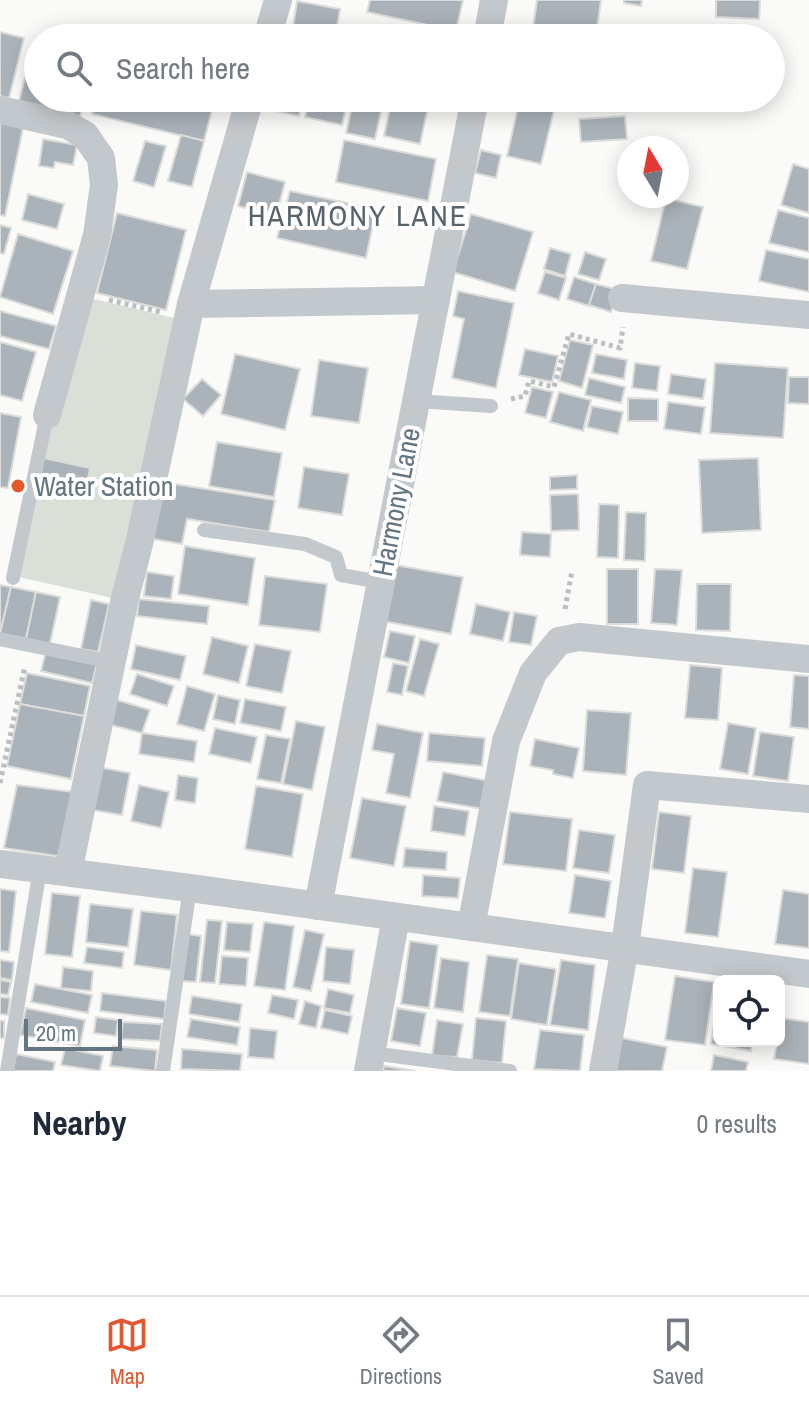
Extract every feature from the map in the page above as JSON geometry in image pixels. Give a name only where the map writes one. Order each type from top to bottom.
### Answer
[{"type":"street","points":[[271,24],[278,0]]},
{"type":"street","points":[[490,24],[494,0]]},
{"type":"street","points":[[0,110],[67,125],[85,135],[101,158],[104,185],[97,235],[47,415]]},
{"type":"street","points":[[54,871],[112,662],[189,311],[246,112]]},
{"type":"street","name":"Harmony Lane","points":[[318,906],[472,112]]},
{"type":"street","points":[[625,298],[809,315]]},
{"type":"street","points":[[189,311],[436,300]]},
{"type":"street","points":[[471,927],[506,741],[533,673],[559,641],[579,637],[809,659]]},
{"type":"street","points":[[603,1071],[625,947],[647,785],[809,799]]},
{"type":"street","points":[[0,864],[809,974]]},
{"type":"street","points":[[370,1062],[396,917]]},
{"type":"lane","points":[[417,401],[491,406]]},
{"type":"lane","points":[[13,578],[47,415]]},
{"type":"lane","points":[[204,530],[305,544],[336,557],[341,575],[380,582]]},
{"type":"lane","points":[[0,639],[112,662]]},
{"type":"lane","points":[[7,1071],[54,871]]},
{"type":"lane","points":[[163,1071],[190,888]]},
{"type":"lane","points":[[370,1062],[510,1071]]},
{"type":"path","points":[[81,293],[189,311]]},
{"type":"path","points":[[491,406],[525,396],[529,381],[554,387],[569,334],[620,348],[625,298]]},
{"type":"path","points":[[0,783],[30,645]]},
{"type":"shaded area","points":[[90,298],[178,319],[117,599],[10,575],[48,427]]},
{"type":"building","points":[[370,0],[463,0],[458,24],[423,24],[367,12]]},
{"type":"building","points":[[537,0],[601,0],[598,24],[534,24]]},
{"type":"building","points":[[624,0],[642,0],[641,6],[624,3]]},
{"type":"building","points":[[716,0],[760,0],[759,19],[716,17]]},
{"type":"building","points":[[297,1],[340,9],[337,24],[294,24]]},
{"type":"building","points":[[0,32],[24,38],[9,98],[0,96]]},
{"type":"building","points":[[24,81],[24,102],[19,101]]},
{"type":"building","points":[[57,112],[81,112],[80,117]]},
{"type":"building","points":[[92,112],[211,112],[204,141]]},
{"type":"building","points":[[306,112],[345,112],[342,125],[305,117]]},
{"type":"building","points":[[351,112],[381,112],[375,139],[346,133]]},
{"type":"building","points":[[389,112],[427,112],[420,144],[384,136]]},
{"type":"building","points":[[517,112],[554,112],[541,164],[507,156]]},
{"type":"building","points":[[625,116],[627,136],[581,142],[579,119]]},
{"type":"building","points":[[0,123],[23,128],[5,216],[0,215]]},
{"type":"building","points":[[181,135],[204,141],[192,187],[168,181]]},
{"type":"building","points":[[43,139],[77,145],[73,165],[55,162],[54,168],[39,166]]},
{"type":"building","points":[[344,140],[436,159],[428,201],[336,182]]},
{"type":"building","points":[[145,141],[166,146],[154,187],[133,181]]},
{"type":"building","points":[[481,150],[501,155],[496,178],[475,173]]},
{"type":"building","points":[[793,164],[809,169],[809,213],[781,205]]},
{"type":"building","points":[[247,172],[285,182],[276,216],[238,206]]},
{"type":"building","points":[[290,191],[376,209],[366,258],[277,238]]},
{"type":"building","points":[[28,194],[64,204],[57,229],[22,220]]},
{"type":"building","points":[[689,204],[703,207],[687,269],[651,261],[664,208],[689,208]]},
{"type":"building","points":[[778,210],[809,218],[809,252],[769,243]]},
{"type":"building","points":[[117,213],[186,230],[166,310],[97,293]]},
{"type":"building","points":[[471,214],[533,232],[515,291],[453,272]]},
{"type":"building","points":[[0,225],[11,228],[4,254],[0,253]]},
{"type":"building","points":[[18,234],[73,251],[53,314],[0,297]]},
{"type":"building","points":[[550,248],[571,254],[565,276],[544,269]]},
{"type":"building","points":[[766,250],[809,259],[809,292],[759,281]]},
{"type":"building","points":[[585,252],[606,259],[599,280],[578,274]]},
{"type":"building","points":[[545,272],[566,278],[559,300],[538,293]]},
{"type":"building","points":[[574,277],[596,284],[589,306],[567,299]]},
{"type":"building","points":[[596,284],[618,290],[611,312],[589,305]]},
{"type":"building","points":[[458,291],[514,303],[496,388],[452,378],[464,319],[453,316]]},
{"type":"building","points":[[0,311],[56,326],[49,349],[0,336]]},
{"type":"building","points":[[570,340],[593,345],[582,388],[559,381]]},
{"type":"building","points":[[0,342],[36,352],[22,401],[0,395]]},
{"type":"building","points":[[525,349],[558,356],[552,382],[519,375]]},
{"type":"building","points":[[235,354],[300,369],[285,430],[221,414]]},
{"type":"building","points":[[596,354],[627,360],[624,379],[592,373]]},
{"type":"building","points":[[319,360],[368,368],[359,423],[311,416]]},
{"type":"building","points":[[635,363],[660,366],[657,391],[632,388]]},
{"type":"building","points":[[715,363],[788,368],[783,438],[710,433]]},
{"type":"building","points":[[671,374],[706,379],[703,399],[668,394]]},
{"type":"building","points":[[789,377],[809,377],[809,404],[788,403]]},
{"type":"building","points":[[589,378],[625,387],[621,403],[585,395]]},
{"type":"building","points":[[202,379],[221,395],[203,416],[183,399]]},
{"type":"building","points":[[532,387],[553,392],[546,418],[525,413]]},
{"type":"building","points":[[559,392],[591,400],[583,431],[550,422]]},
{"type":"building","points":[[628,398],[658,399],[658,421],[628,421]]},
{"type":"building","points":[[668,402],[705,407],[701,434],[664,429]]},
{"type":"building","points":[[592,406],[623,412],[618,434],[587,427]]},
{"type":"building","points":[[0,413],[21,417],[8,488],[0,487]]},
{"type":"building","points":[[217,442],[282,453],[274,497],[209,486]]},
{"type":"building","points":[[44,458],[90,468],[85,497],[38,488]]},
{"type":"building","points":[[758,458],[761,530],[702,533],[699,460]]},
{"type":"building","points":[[304,467],[349,474],[342,515],[298,508]]},
{"type":"building","points":[[577,475],[577,489],[550,490],[550,477]]},
{"type":"building","points":[[162,482],[275,500],[269,532],[187,519],[182,544],[153,539]]},
{"type":"building","points":[[578,494],[579,530],[551,531],[550,495]]},
{"type":"building","points":[[599,504],[619,505],[618,558],[597,557]]},
{"type":"building","points":[[626,512],[646,513],[645,561],[624,560]]},
{"type":"building","points":[[522,532],[551,534],[550,557],[520,555]]},
{"type":"building","points":[[185,546],[255,558],[248,605],[178,594]]},
{"type":"building","points":[[395,565],[463,577],[451,634],[383,621]]},
{"type":"building","points":[[607,569],[638,569],[638,624],[607,624]]},
{"type":"building","points":[[655,569],[682,570],[677,625],[651,623]]},
{"type":"building","points":[[147,572],[174,576],[171,599],[144,596]]},
{"type":"building","points":[[265,576],[327,584],[320,632],[259,625]]},
{"type":"building","points":[[697,584],[731,584],[730,631],[696,630]]},
{"type":"building","points":[[0,585],[11,587],[0,634]]},
{"type":"building","points":[[11,587],[36,592],[26,639],[0,634]]},
{"type":"building","points":[[36,592],[60,597],[50,644],[26,639]]},
{"type":"building","points":[[139,599],[209,606],[207,624],[137,616]]},
{"type":"building","points":[[91,600],[109,604],[98,652],[81,649]]},
{"type":"building","points":[[476,604],[510,612],[503,641],[470,634]]},
{"type":"building","points":[[514,612],[537,616],[531,645],[509,642]]},
{"type":"building","points":[[390,631],[415,636],[409,663],[384,657]]},
{"type":"building","points":[[212,637],[248,646],[239,683],[203,674]]},
{"type":"building","points":[[420,639],[439,644],[424,696],[406,691]]},
{"type":"building","points":[[255,644],[291,651],[282,693],[246,686]]},
{"type":"building","points":[[136,645],[186,656],[180,680],[131,669]]},
{"type":"building","points":[[46,651],[97,663],[92,683],[41,671]]},
{"type":"building","points":[[393,663],[408,666],[402,695],[387,692]]},
{"type":"building","points":[[690,665],[722,668],[718,720],[685,718]]},
{"type":"building","points":[[27,673],[90,686],[84,716],[20,704]]},
{"type":"building","points":[[137,674],[174,686],[167,706],[130,694]]},
{"type":"building","points":[[794,675],[809,676],[809,729],[790,727]]},
{"type":"building","points":[[187,686],[215,694],[204,731],[177,724]]},
{"type":"building","points":[[218,695],[240,700],[235,724],[213,719]]},
{"type":"building","points":[[114,699],[150,710],[142,733],[107,724]]},
{"type":"building","points":[[245,699],[286,707],[281,731],[240,723]]},
{"type":"building","points":[[20,704],[84,716],[71,779],[7,766]]},
{"type":"building","points":[[587,710],[631,713],[626,775],[583,771]]},
{"type":"building","points":[[296,721],[325,727],[312,790],[283,784]]},
{"type":"building","points":[[728,723],[756,728],[748,774],[720,769]]},
{"type":"building","points":[[377,724],[423,733],[410,798],[386,793],[394,754],[372,750]]},
{"type":"building","points":[[215,728],[257,737],[251,763],[209,754]]},
{"type":"building","points":[[760,732],[794,737],[788,781],[753,776]]},
{"type":"building","points":[[142,733],[197,741],[194,762],[139,754]]},
{"type":"building","points":[[429,733],[485,738],[482,766],[427,761]]},
{"type":"building","points":[[266,735],[290,739],[281,783],[257,779]]},
{"type":"building","points":[[535,739],[579,748],[573,778],[530,766]]},
{"type":"building","points":[[93,766],[130,773],[122,815],[87,809]]},
{"type":"building","points":[[443,772],[489,781],[483,809],[437,801]]},
{"type":"building","points":[[178,775],[198,778],[195,803],[175,800]]},
{"type":"building","points":[[17,785],[74,792],[64,857],[4,848]]},
{"type":"building","points":[[139,785],[169,792],[161,828],[131,821]]},
{"type":"building","points":[[256,786],[303,794],[292,857],[245,849]]},
{"type":"building","points":[[362,798],[406,806],[394,866],[350,858]]},
{"type":"building","points":[[434,806],[469,811],[465,836],[431,831]]},
{"type":"building","points":[[510,812],[572,819],[566,871],[503,864]]},
{"type":"building","points":[[659,812],[691,816],[684,873],[652,869]]},
{"type":"building","points":[[579,830],[615,835],[609,873],[573,868]]},
{"type":"building","points":[[405,848],[447,852],[446,870],[403,867]]},
{"type":"building","points":[[693,868],[727,872],[718,937],[685,933]]},
{"type":"building","points":[[423,875],[460,878],[458,898],[422,896]]},
{"type":"building","points":[[575,875],[611,881],[605,918],[569,913]]},
{"type":"building","points":[[0,889],[16,891],[9,952],[0,951]]},
{"type":"building","points":[[783,890],[809,894],[809,948],[775,944]]},
{"type":"building","points":[[52,893],[80,896],[72,957],[45,954]]},
{"type":"building","points":[[90,904],[133,909],[128,947],[86,942]]},
{"type":"building","points":[[141,911],[177,915],[171,970],[134,965]]},
{"type":"building","points":[[207,920],[222,921],[215,983],[200,982]]},
{"type":"building","points":[[227,922],[253,924],[250,952],[224,950]]},
{"type":"building","points":[[264,922],[294,926],[285,990],[254,986]]},
{"type":"building","points":[[305,930],[324,934],[311,991],[293,987]]},
{"type":"building","points":[[186,934],[201,936],[196,982],[181,981]]},
{"type":"building","points":[[410,941],[438,945],[429,1008],[401,1004]]},
{"type":"building","points":[[87,947],[124,952],[122,968],[84,963]]},
{"type":"building","points":[[326,947],[354,950],[350,984],[323,981]]},
{"type":"building","points":[[487,955],[518,959],[510,1016],[479,1012]]},
{"type":"building","points":[[222,956],[248,958],[246,986],[219,984]]},
{"type":"building","points":[[441,958],[469,962],[463,1012],[434,1008]]},
{"type":"building","points":[[0,960],[14,962],[12,980],[0,978]]},
{"type":"building","points":[[561,960],[595,965],[588,1030],[550,1025]]},
{"type":"building","points":[[519,963],[556,969],[547,1025],[511,1019]]},
{"type":"building","points":[[63,967],[93,971],[91,991],[61,988]]},
{"type":"building","points":[[675,976],[713,982],[705,1045],[665,1040]]},
{"type":"building","points":[[0,980],[11,982],[8,995],[0,994]]},
{"type":"building","points":[[35,984],[92,995],[88,1013],[31,1002]]},
{"type":"building","points":[[328,989],[354,995],[350,1013],[324,1008]]},
{"type":"building","points":[[102,993],[166,1001],[164,1019],[100,1011]]},
{"type":"building","points":[[272,995],[298,1000],[294,1019],[268,1013]]},
{"type":"building","points":[[192,996],[242,1004],[239,1022],[189,1014]]},
{"type":"building","points":[[0,997],[10,998],[8,1015],[0,1014]]},
{"type":"building","points":[[305,1001],[321,1006],[316,1028],[299,1024]]},
{"type":"building","points":[[26,1008],[85,1020],[80,1046],[20,1035]]},
{"type":"building","points":[[397,1008],[426,1013],[420,1046],[391,1041]]},
{"type":"building","points":[[325,1010],[352,1016],[348,1034],[321,1028]]},
{"type":"building","points":[[96,1017],[118,1020],[116,1036],[94,1033]]},
{"type":"building","points":[[476,1018],[506,1021],[502,1063],[472,1060]]},
{"type":"building","points":[[191,1019],[240,1027],[237,1045],[187,1037]]},
{"type":"building","points":[[785,1019],[809,1022],[809,1064],[774,1059],[776,1047],[785,1047]]},
{"type":"building","points":[[437,1020],[463,1024],[457,1057],[432,1056]]},
{"type":"building","points":[[0,1021],[4,1021],[4,1038],[0,1038]]},
{"type":"building","points":[[123,1022],[162,1024],[160,1041],[121,1039]]},
{"type":"building","points":[[250,1028],[277,1031],[274,1059],[248,1057]]},
{"type":"building","points":[[540,1030],[584,1035],[580,1071],[534,1069]]},
{"type":"building","points":[[622,1038],[667,1047],[662,1071],[616,1071]]},
{"type":"building","points":[[113,1046],[157,1050],[155,1071],[110,1066]]},
{"type":"building","points":[[728,1047],[752,1047],[751,1051]]},
{"type":"building","points":[[65,1048],[103,1056],[100,1071],[61,1065]]},
{"type":"building","points":[[182,1049],[242,1054],[240,1071],[181,1069]]},
{"type":"building","points":[[16,1054],[55,1062],[53,1071],[13,1071]]},
{"type":"building","points":[[714,1055],[748,1062],[746,1071],[711,1071]]},
{"type":"building","points":[[384,1066],[416,1071],[383,1071]]},
{"type":"place","name":"Water Station","points":[[18,486]]},
{"type":"district","name":"HARMONY LANE","points":[[358,216]]}]
